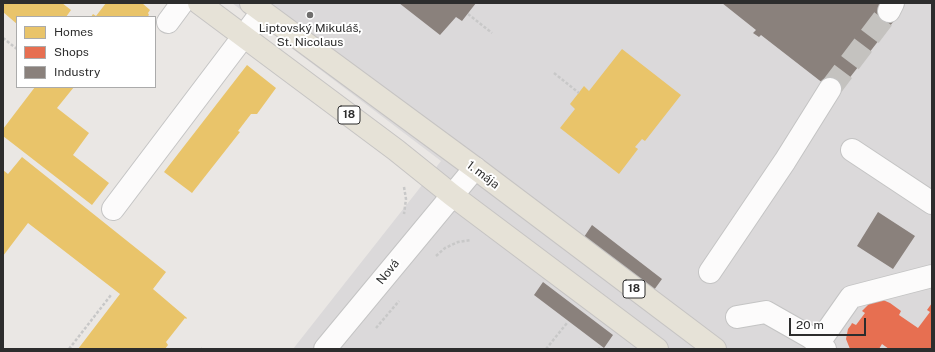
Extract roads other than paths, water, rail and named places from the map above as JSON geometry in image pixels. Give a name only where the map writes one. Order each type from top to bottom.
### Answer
[{"type":"main road","name":"18","points":[[199,3],[396,150],[452,195],[657,349]]},
{"type":"main road","name":"1. mája","points":[[256,8],[475,168],[714,349]]},
{"type":"street","points":[[168,22],[182,3]]},
{"type":"street","points":[[113,209],[244,37],[256,8]]},
{"type":"street","points":[[710,272],[785,161],[830,89]]},
{"type":"street","points":[[852,150],[932,203]]},
{"type":"street","name":"Nová","points":[[325,349],[475,168]]},
{"type":"street","points":[[737,316],[766,312],[810,337],[821,346],[851,298],[932,276]]},
{"type":"tunnel","points":[[830,89],[889,11]]},
{"type":"place","name":"Liptovský Mikuláš, St. Nicolaus","points":[[310,15]]}]
